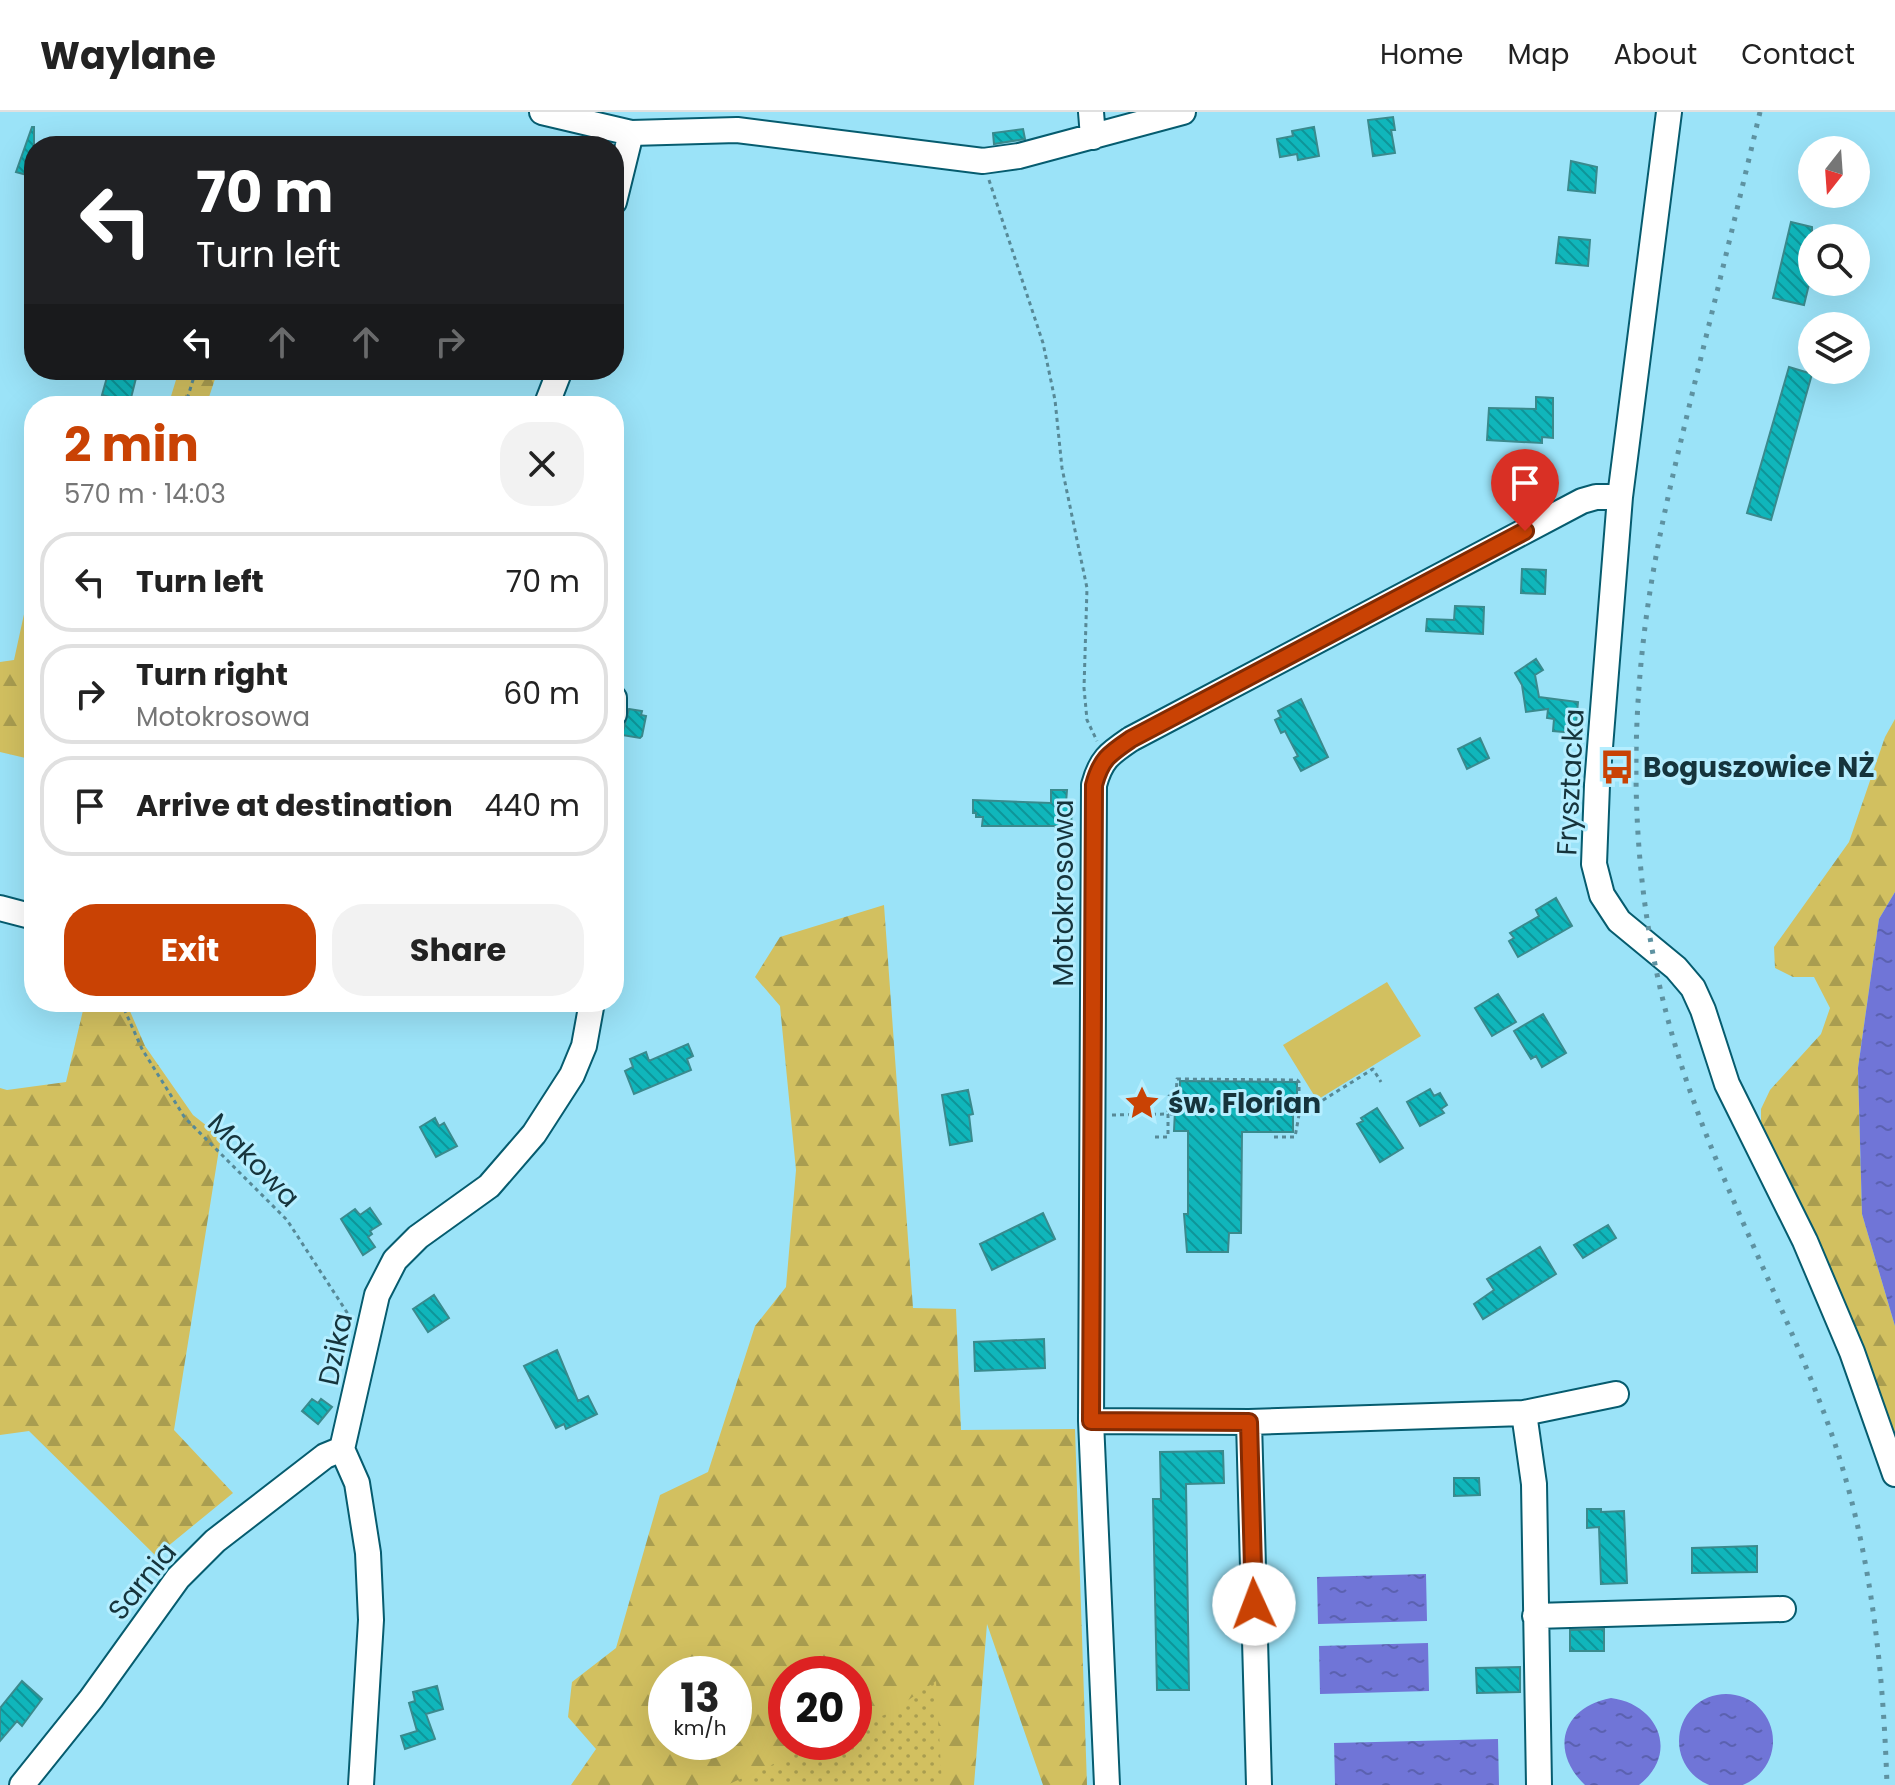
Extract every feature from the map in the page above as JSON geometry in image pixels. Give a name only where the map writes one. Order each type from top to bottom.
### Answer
[{"type":"street","points":[[542,112],[631,133],[737,130],[983,161],[1019,156],[1183,112]]},
{"type":"street","points":[[1091,112],[1093,137]]},
{"type":"street","name":"Frysztacka","points":[[1669,112],[1620,497],[1594,864],[1602,895],[1619,921],[1676,968],[1693,988],[1727,1084],[1805,1241],[1852,1352],[1895,1474]]},
{"type":"street","points":[[624,161],[631,133]]},
{"type":"street","points":[[1109,754],[1131,739],[1582,501],[1596,497],[1620,497]]},
{"type":"street","name":"Motokrosowa","points":[[1107,1785],[1091,1421],[1094,785],[1099,767],[1109,754]]},
{"type":"street","points":[[0,908],[24,914]]},
{"type":"street","name":"Dzika","points":[[342,1449],[377,1295],[395,1260],[418,1237],[489,1186],[534,1134],[572,1075],[584,1046],[590,1012]]},
{"type":"street","points":[[1091,1421],[1249,1422],[1524,1413],[1616,1394]]},
{"type":"street","points":[[1524,1413],[1534,1484],[1539,1785]]},
{"type":"street","points":[[1249,1422],[1259,1785]]},
{"type":"street","points":[[342,1449],[357,1483],[368,1553],[371,1620],[361,1785]]},
{"type":"street","name":"Sarnia","points":[[22,1785],[91,1699],[178,1578],[215,1541],[325,1456],[342,1449]]},
{"type":"street","points":[[1535,1616],[1783,1609]]},
{"type":"path","points":[[983,161],[1043,343],[1055,400],[1062,468],[1087,588],[1084,688],[1087,720],[1095,738],[1109,754]]},
{"type":"path","name":"Makowa","points":[[125,1012],[142,1049],[185,1118],[287,1220],[366,1341]]},
{"type":"path","points":[[1299,1115],[1373,1069],[1381,1082]]},
{"type":"path","points":[[1153,1137],[1168,1137],[1169,1096],[1176,1096],[1177,1079],[1297,1080],[1299,1115],[1295,1137],[1274,1137]]},
{"type":"path","points":[[1092,1115],[1174,1114]]},
{"type":"green space","points":[[176,380],[215,380],[209,396],[171,396]]},
{"type":"green space","points":[[24,614],[24,758],[0,752],[0,662],[14,660]]},
{"type":"green space","points":[[1895,719],[1895,892],[1879,919],[1858,1068],[1862,1214],[1895,1326],[1895,1446],[1863,1349],[1810,1224],[1761,1133],[1761,1109],[1770,1090],[1821,1034],[1830,1008],[1814,977],[1793,977],[1775,968],[1774,947],[1849,842],[1885,737]]},
{"type":"green space","points":[[884,905],[913,1308],[956,1309],[961,1430],[1075,1429],[1087,1785],[1043,1785],[987,1624],[974,1785],[571,1785],[596,1749],[568,1717],[572,1682],[616,1648],[660,1495],[708,1472],[755,1326],[786,1287],[796,1170],[780,1006],[755,977],[780,937]]},
{"type":"green space","points":[[1387,982],[1421,1036],[1317,1100],[1283,1045]]},
{"type":"green space","points":[[83,1012],[130,1012],[145,1046],[193,1115],[221,1137],[174,1430],[233,1493],[156,1556],[29,1431],[0,1435],[0,1088],[7,1090],[66,1082]]},
{"type":"green space","points":[[936,1681],[942,1785],[727,1785],[782,1760],[872,1760],[872,1720],[891,1712]]},
{"type":"water","points":[[1895,892],[1895,1326],[1862,1214],[1858,1068],[1879,919]]},
{"type":"water","points":[[1426,1574],[1427,1621],[1318,1624],[1317,1577]]},
{"type":"water","points":[[1428,1643],[1429,1691],[1320,1694],[1319,1646]]},
{"type":"water","points":[[1726,1694],[1744,1697],[1765,1715],[1772,1732],[1770,1759],[1759,1774],[1744,1785],[1708,1785],[1693,1774],[1682,1759],[1679,1741],[1682,1723],[1693,1708],[1708,1697]]},
{"type":"water","points":[[1611,1698],[1641,1710],[1658,1732],[1661,1745],[1659,1759],[1639,1785],[1585,1785],[1567,1758],[1564,1745],[1572,1721],[1594,1703]]},
{"type":"water","points":[[1498,1739],[1499,1785],[1335,1785],[1334,1743]]},
{"type":"building","points":[[1393,117],[1395,130],[1391,130],[1395,153],[1373,156],[1368,120]]},
{"type":"building","points":[[1314,127],[1319,156],[1298,160],[1297,154],[1280,157],[1277,139],[1293,136],[1292,131]]},
{"type":"building","points":[[1023,129],[1025,139],[994,144],[993,133]]},
{"type":"building","points":[[24,150],[24,174],[16,172]]},
{"type":"building","points":[[1571,161],[1597,167],[1595,193],[1568,190]]},
{"type":"building","points":[[1791,222],[1799,224],[1798,296],[1806,296],[1804,305],[1773,298]]},
{"type":"building","points":[[1559,237],[1590,240],[1588,266],[1556,263]]},
{"type":"building","points":[[1789,367],[1798,370],[1798,384],[1809,384],[1771,520],[1747,513]]},
{"type":"building","points":[[106,380],[136,380],[132,396],[102,395]]},
{"type":"building","points":[[1536,397],[1553,398],[1553,438],[1542,437],[1542,443],[1487,440],[1489,408],[1536,409]]},
{"type":"building","points":[[1522,569],[1546,570],[1545,594],[1521,593]]},
{"type":"building","points":[[1455,606],[1484,607],[1483,634],[1426,631],[1427,619],[1454,620]]},
{"type":"building","points":[[1536,659],[1543,670],[1535,675],[1539,697],[1578,702],[1575,733],[1553,731],[1554,719],[1547,718],[1548,709],[1526,712],[1522,685],[1515,673]]},
{"type":"building","points":[[1301,699],[1328,757],[1301,771],[1294,758],[1298,756],[1285,731],[1281,733],[1275,720],[1281,717],[1278,711]]},
{"type":"building","points":[[629,709],[642,711],[641,715],[646,716],[640,738],[624,735]]},
{"type":"building","points":[[1480,738],[1489,758],[1467,769],[1458,749]]},
{"type":"building","points":[[1051,790],[1067,790],[1066,803],[1072,803],[1071,830],[1055,830],[1055,826],[982,826],[983,817],[976,817],[973,813],[973,800],[1051,803]]},
{"type":"building","points":[[1556,898],[1572,926],[1518,957],[1509,941],[1514,938],[1510,933],[1539,916],[1536,910]]},
{"type":"building","points":[[1498,994],[1516,1022],[1492,1036],[1475,1008]]},
{"type":"building","points":[[1543,1014],[1566,1053],[1542,1067],[1536,1056],[1531,1059],[1514,1031]]},
{"type":"building","points":[[688,1044],[693,1056],[687,1059],[691,1070],[634,1094],[625,1071],[633,1067],[630,1059],[646,1052],[649,1061]]},
{"type":"building","points":[[1180,1081],[1297,1082],[1297,1113],[1293,1112],[1293,1132],[1242,1132],[1241,1233],[1229,1233],[1228,1252],[1187,1252],[1184,1214],[1188,1214],[1188,1131],[1174,1131]]},
{"type":"building","points":[[1430,1089],[1434,1096],[1440,1093],[1447,1105],[1441,1109],[1444,1113],[1420,1126],[1407,1102]]},
{"type":"building","points":[[968,1090],[973,1114],[969,1115],[972,1141],[950,1145],[942,1095]]},
{"type":"building","points":[[1377,1108],[1403,1148],[1380,1162],[1357,1124]]},
{"type":"building","points":[[435,1118],[439,1126],[444,1123],[457,1146],[436,1157],[420,1127]]},
{"type":"building","points":[[370,1208],[381,1224],[370,1231],[372,1234],[368,1237],[375,1247],[363,1255],[341,1219],[355,1209],[360,1215]]},
{"type":"building","points":[[1043,1213],[1055,1239],[992,1270],[980,1244]]},
{"type":"building","points":[[1608,1225],[1616,1238],[1583,1258],[1574,1245]]},
{"type":"building","points":[[1540,1247],[1556,1274],[1483,1319],[1474,1304],[1494,1290],[1487,1279]]},
{"type":"building","points":[[434,1295],[449,1318],[428,1332],[413,1309]]},
{"type":"building","points":[[1044,1339],[1045,1368],[975,1371],[974,1342]]},
{"type":"building","points":[[557,1350],[578,1401],[588,1396],[597,1414],[566,1429],[564,1424],[556,1428],[524,1366]]},
{"type":"building","points":[[312,1399],[318,1403],[321,1399],[332,1407],[318,1424],[302,1411]]},
{"type":"building","points":[[1223,1451],[1224,1483],[1186,1484],[1189,1690],[1157,1690],[1153,1499],[1161,1499],[1160,1452]]},
{"type":"building","points":[[1454,1478],[1479,1478],[1480,1495],[1454,1496]]},
{"type":"building","points":[[1587,1509],[1624,1511],[1627,1583],[1601,1584],[1599,1527],[1587,1528]]},
{"type":"building","points":[[1757,1546],[1757,1572],[1692,1573],[1692,1548]]},
{"type":"building","points":[[1604,1629],[1604,1651],[1570,1651],[1570,1630]]},
{"type":"building","points":[[1520,1667],[1520,1692],[1477,1693],[1476,1668]]},
{"type":"building","points":[[22,1681],[42,1699],[22,1726],[17,1721],[0,1741],[0,1708]]},
{"type":"building","points":[[437,1686],[443,1709],[426,1714],[435,1739],[405,1749],[401,1736],[417,1731],[409,1703],[415,1701],[413,1692]]},
{"type":"railway","points":[[1760,112],[1677,458],[1651,585],[1636,747],[1640,856],[1655,963],[1683,1070],[1723,1175],[1812,1382],[1845,1478],[1873,1608],[1887,1785]]},
{"type":"place","name":"Boguszowice NŻ","points":[[1617,767]]},
{"type":"place","name":"św. Florian","points":[[1142,1103]]},
{"type":"route","points":[[1254,1604],[1249,1422],[1091,1421],[1094,785],[1099,767],[1109,754],[1131,739],[1525,531]]}]
